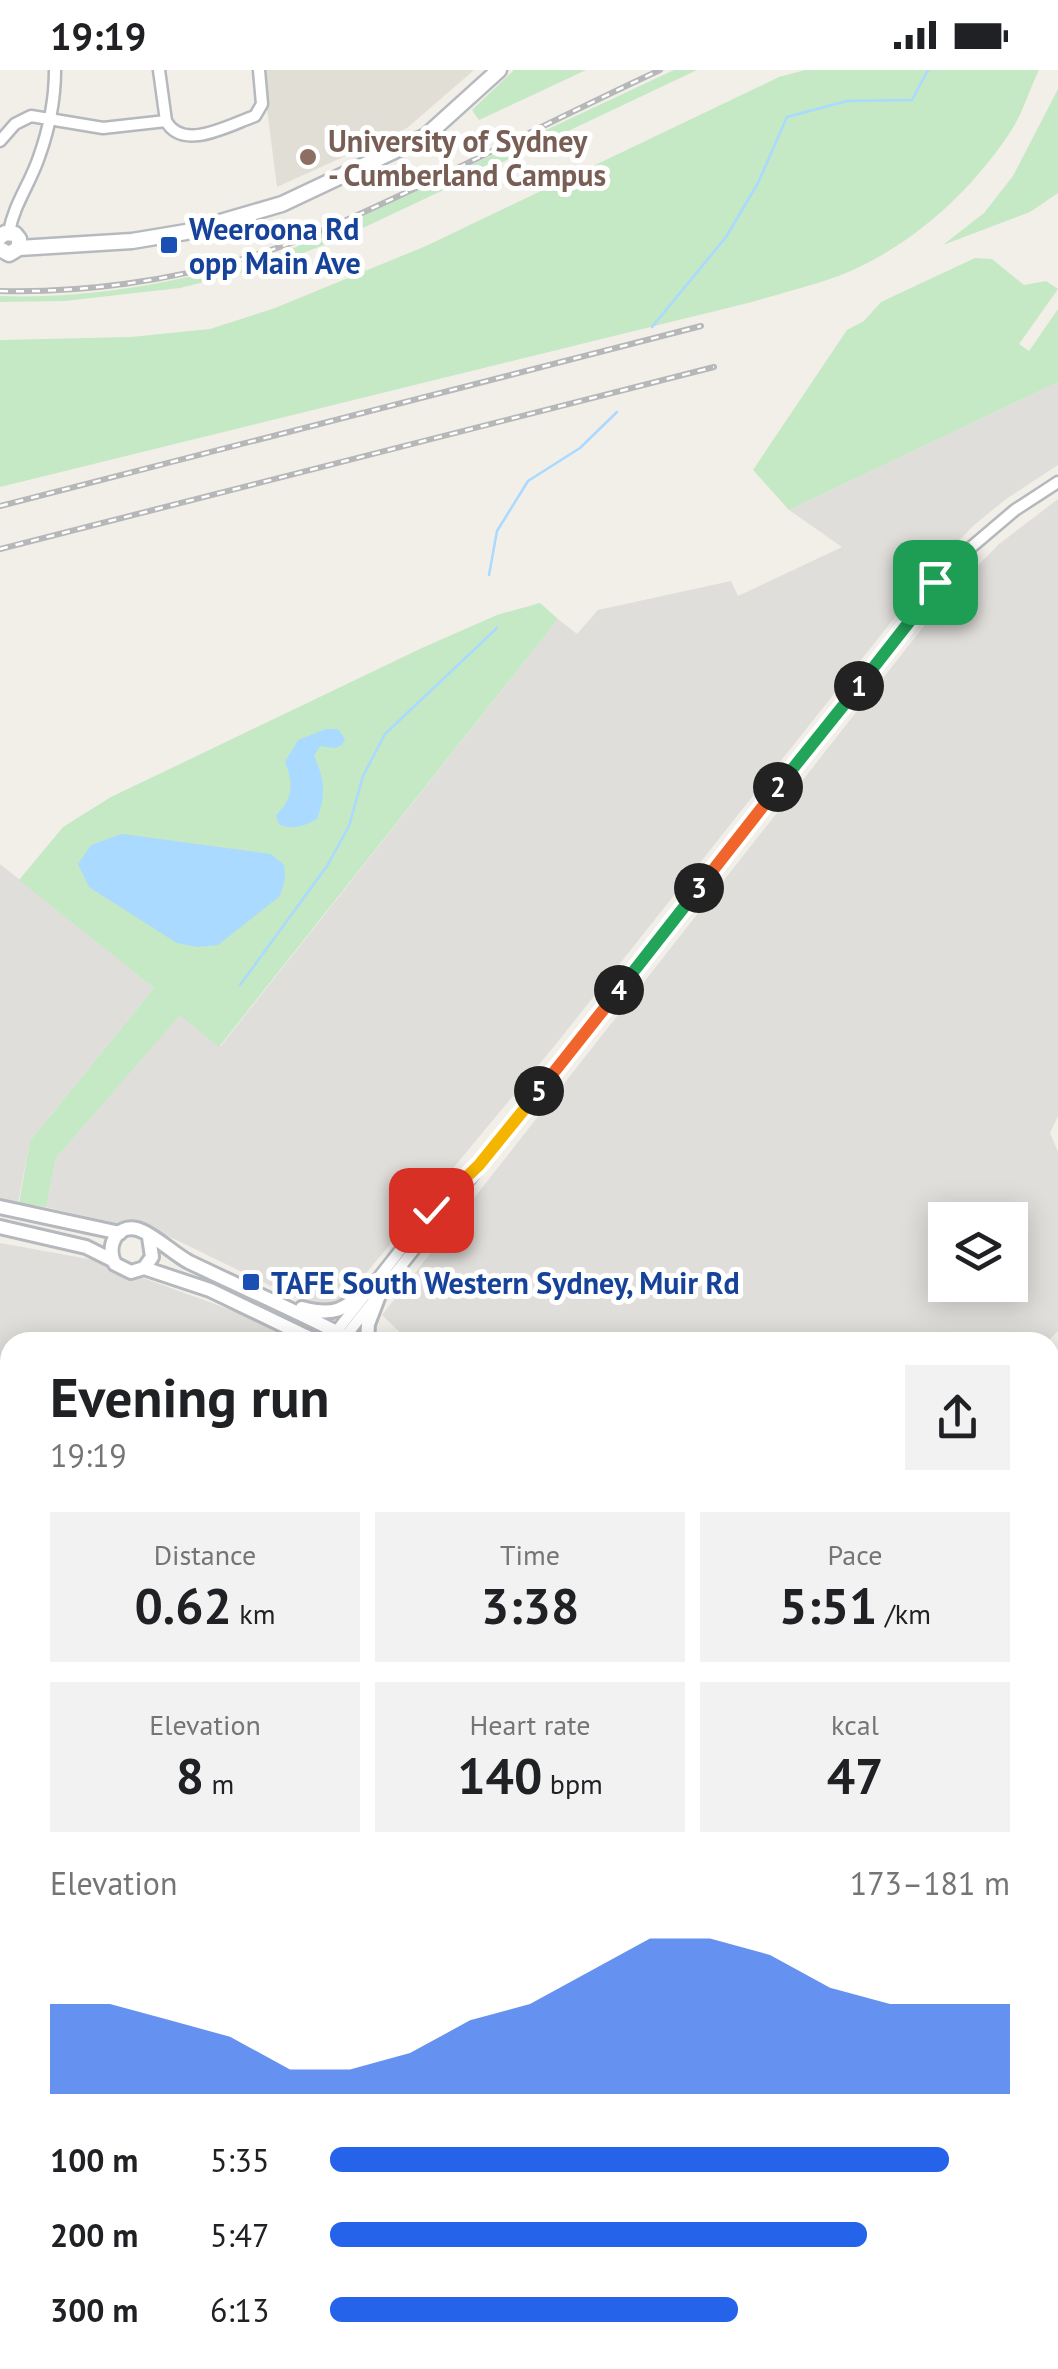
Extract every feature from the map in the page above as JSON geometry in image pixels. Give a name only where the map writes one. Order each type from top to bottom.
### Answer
[{"type":"main road","points":[[0,249],[9,254],[19,248],[132,241],[186,232],[282,204],[426,136],[500,70]]},
{"type":"main road","points":[[5,235],[19,239],[19,248]]},
{"type":"street","points":[[5,235],[39,158],[50,119],[55,70]]},
{"type":"street","points":[[159,70],[166,120],[174,132],[186,137],[255,116],[262,104],[259,70]]},
{"type":"street","points":[[0,141],[22,119],[31,116],[103,128],[166,120]]},
{"type":"street","points":[[346,1332],[431,1210],[479,1165],[924,603],[937,594],[967,553],[1015,510],[1058,482]]},
{"type":"street","points":[[0,1208],[120,1232],[137,1230],[186,1260],[284,1304],[330,1332]]},
{"type":"street","points":[[0,1227],[86,1247],[125,1271],[144,1268],[161,1272],[223,1295],[298,1332]]},
{"type":"street","points":[[112,1260],[112,1242],[120,1232]]},
{"type":"street","points":[[144,1268],[152,1257],[149,1237]]},
{"type":"street","points":[[284,1304],[334,1312],[376,1288]]},
{"type":"street","points":[[367,1332],[376,1288]]},
{"type":"shaded area","name":"University of Sydney - Cumberland Campus","points":[[262,70],[474,70],[407,128],[277,187]]},
{"type":"shaded area","points":[[1058,382],[1058,465],[1006,499],[938,563],[556,1044],[344,1300],[308,1304],[166,1235],[46,1207],[56,1158],[180,1014],[220,1047],[558,619],[577,634],[598,610],[731,581],[738,596],[842,547],[789,510]]},
{"type":"shaded area","points":[[1058,499],[1058,1116],[1050,1133],[1058,1152],[1058,1331],[400,1332],[382,1315],[946,598],[999,544]]},
{"type":"shaded area","points":[[0,864],[154,988],[30,1141],[18,1203],[0,1198]]},
{"type":"shaded area","points":[[0,1243],[94,1260],[253,1318],[279,1332],[0,1332]]},
{"type":"green space","points":[[514,70],[586,70],[479,120],[472,110]]},
{"type":"green space","points":[[674,70],[697,70],[346,236],[273,265],[180,288],[64,301],[0,302],[0,296],[74,294],[149,285],[294,248]]},
{"type":"green space","points":[[805,70],[1039,70],[1014,126],[960,194],[892,249],[841,275],[752,302],[0,487],[0,340],[131,337],[210,329],[275,308],[426,246],[779,77]]},
{"type":"green space","points":[[1058,89],[1058,193],[1030,212],[943,245],[984,213],[1013,176]]},
{"type":"green space","points":[[975,258],[992,259],[1024,285],[1046,281],[1058,289],[1019,344],[1029,351],[1058,309],[1058,382],[789,510],[753,470],[847,330],[864,321],[881,302]]},
{"type":"green space","points":[[540,603],[558,619],[219,1047],[180,1015],[56,1158],[46,1207],[19,1203],[30,1141],[154,988],[19,880],[63,827],[111,797],[422,648],[497,615]]},
{"type":"water","points":[[326,729],[338,729],[345,739],[335,748],[320,746],[314,756],[323,787],[317,819],[298,827],[279,824],[276,815],[290,790],[285,762],[298,740]]},
{"type":"water","points":[[122,834],[271,854],[284,865],[280,896],[218,945],[197,947],[177,943],[89,887],[78,864],[91,845]]},
{"type":"waterway","points":[[652,327],[726,237],[758,183],[787,117],[847,101],[912,100],[928,70]]},
{"type":"waterway","points":[[489,575],[497,531],[528,481],[580,448],[617,412]]},
{"type":"waterway","points":[[240,985],[327,866],[349,826],[363,776],[385,734],[497,628]]},
{"type":"railway","points":[[0,291],[126,284],[188,273],[269,251],[367,211],[660,70]]},
{"type":"railway","points":[[0,506],[701,326]]},
{"type":"railway","points":[[0,549],[714,367]]},
{"type":"place","name":"University of Sydney - Cumberland Campus","points":[[308,157]]},
{"type":"place","name":"Weeroona Rd opp Main Ave","points":[[169,245]]},
{"type":"place","name":"TAFE South Western Sydney, Muir Rd","points":[[251,1282]]},
{"type":"route","points":[[431,1210],[479,1165],[858,688],[924,603],[935,582]]}]
